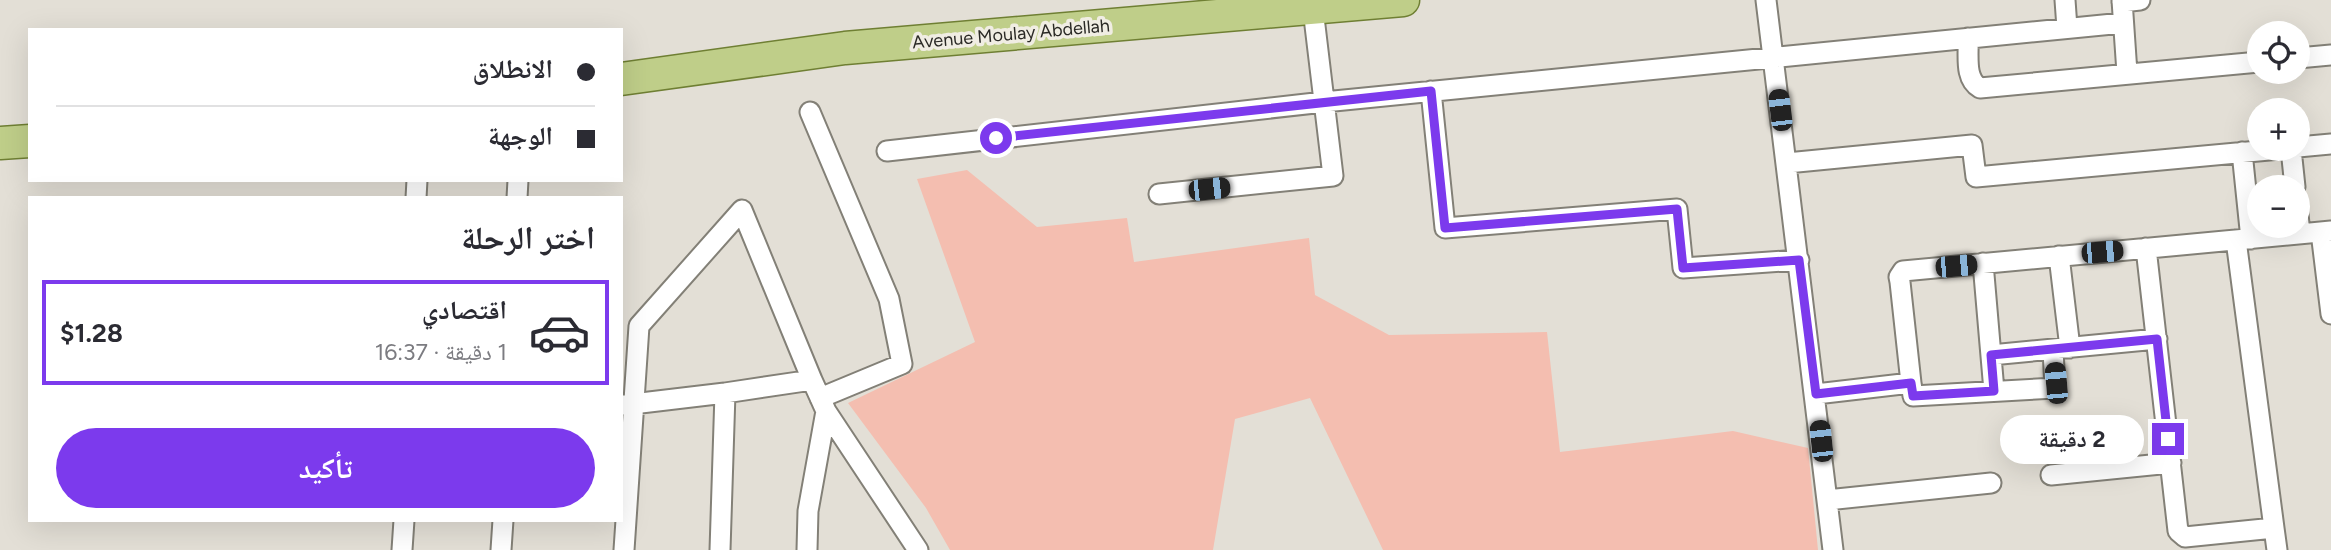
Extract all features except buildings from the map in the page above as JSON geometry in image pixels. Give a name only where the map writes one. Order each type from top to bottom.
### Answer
[{"type":"main road","name":"Avenue Moulay Abdellah","points":[[623,79],[845,48],[1403,0]]},
{"type":"main road","points":[[0,143],[28,141]]},
{"type":"street","points":[[1766,0],[1833,550]]},
{"type":"street","points":[[2066,0],[2067,28]]},
{"type":"street","points":[[2127,73],[2123,23],[2128,1]]},
{"type":"street","points":[[1159,194],[1333,176],[1313,9]]},
{"type":"street","points":[[887,151],[1324,102],[2123,23]]},
{"type":"street","points":[[1968,38],[1970,77],[1980,88],[2247,63]]},
{"type":"street","points":[[2310,57],[2331,55]]},
{"type":"street","points":[[1431,91],[1445,228],[1677,209],[1683,268],[1799,260]]},
{"type":"street","points":[[628,404],[725,393],[819,396],[902,364],[889,299],[810,111]]},
{"type":"street","points":[[2310,146],[2331,144]]},
{"type":"street","points":[[1787,163],[1972,145],[1976,177],[2247,152]]},
{"type":"street","points":[[2242,152],[2244,239],[2277,550]]},
{"type":"street","points":[[624,550],[628,404],[639,326],[742,210],[819,396],[918,550]]},
{"type":"street","points":[[2326,232],[2331,314]]},
{"type":"street","points":[[2059,256],[2062,349],[2055,388],[1913,396],[1901,273],[1983,263],[2059,256],[2146,248],[2255,238]]},
{"type":"street","points":[[2146,248],[2178,531],[2181,536],[2274,528]]},
{"type":"street","points":[[1983,263],[1994,391]]},
{"type":"street","points":[[1991,355],[2157,339]]},
{"type":"street","points":[[1816,394],[1911,383]]},
{"type":"street","points":[[720,550],[725,393]]},
{"type":"street","points":[[807,550],[819,396]]},
{"type":"street","points":[[2051,475],[2171,463]]},
{"type":"street","points":[[1827,500],[1991,483]]},
{"type":"street","points":[[402,550],[404,522]]},
{"type":"street","points":[[502,550],[503,522]]},
{"type":"shaded area","points":[[967,170],[1037,227],[1127,218],[1134,262],[1309,238],[1315,295],[1389,335],[1547,332],[1560,452],[1733,431],[1808,448],[1818,550],[1383,550],[1310,398],[1235,419],[1213,550],[950,550],[926,508],[848,403],[975,342],[917,179]]},
{"type":"route","points":[[996,138],[1431,91],[1445,228],[1677,209],[1683,268],[1799,260],[1816,394],[1911,383],[1913,396],[1994,391],[1991,355],[2157,339],[2168,439]]}]
